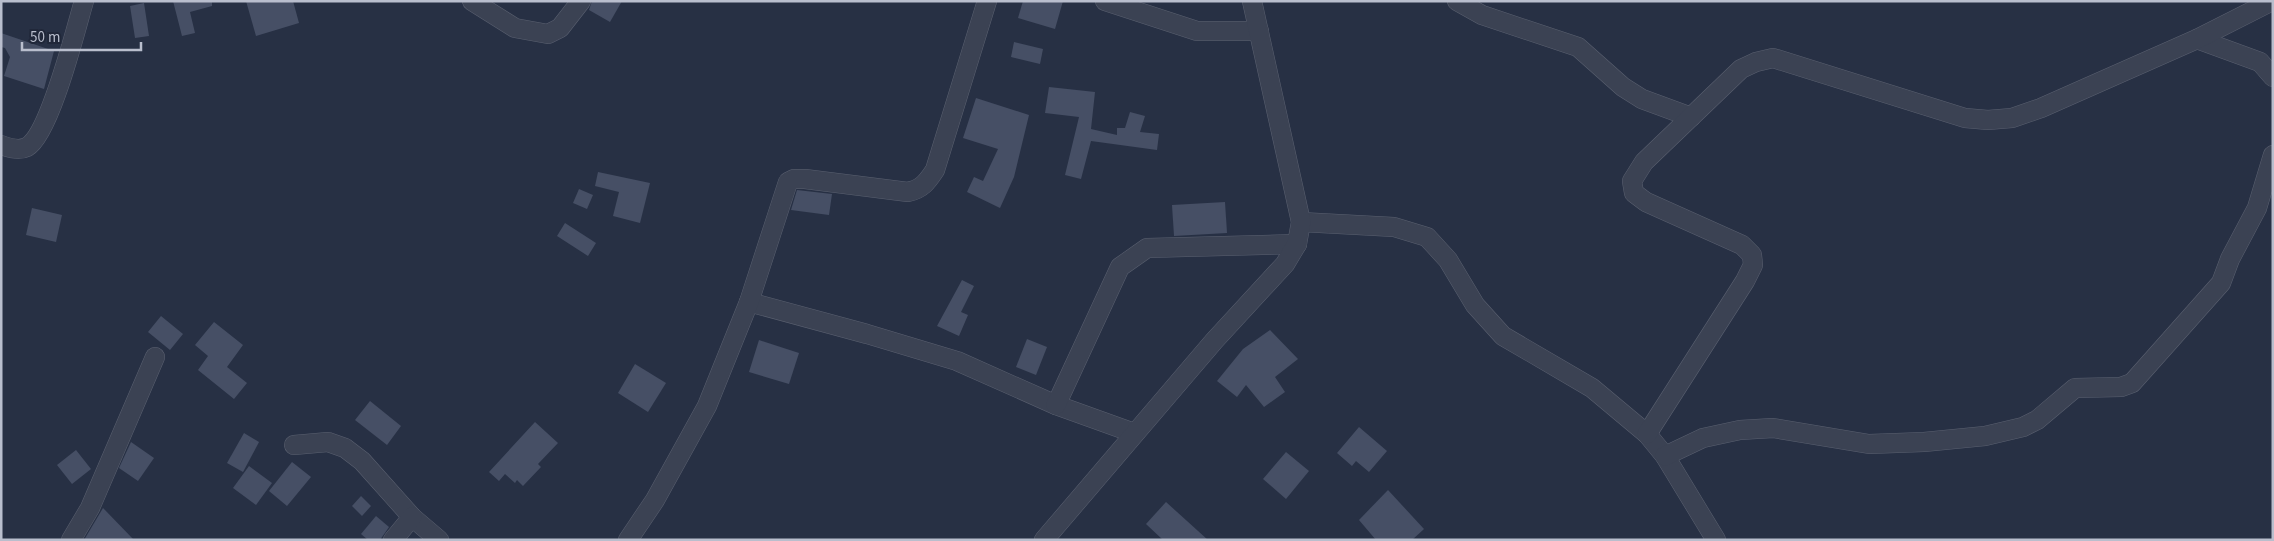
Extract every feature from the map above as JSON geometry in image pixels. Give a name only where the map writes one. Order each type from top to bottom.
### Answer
[{"type":"street","points":[[1,145],[15,150],[28,147],[37,136],[61,84],[84,1]]},
{"type":"street","points":[[472,1],[515,28],[548,34],[560,28],[581,1]]},
{"type":"street","points":[[628,540],[655,500],[708,406],[749,302],[788,182],[794,179],[805,179],[908,192],[917,190],[925,185],[935,170],[986,1]]},
{"type":"street","points":[[1105,1],[1197,31],[1259,31]]},
{"type":"street","points":[[1044,540],[1134,433],[1285,264],[1297,244],[1301,222],[1252,1]]},
{"type":"street","points":[[1456,1],[1482,15],[1578,47],[1623,87],[1642,99],[1691,117]]},
{"type":"street","points":[[1646,434],[1753,266],[1752,255],[1742,245],[1646,202],[1634,192],[1632,181],[1644,162],[1740,69],[1772,58],[1965,118],[1988,120],[2012,118],[2041,108],[2197,39],[2272,1]]},
{"type":"street","points":[[2197,39],[2260,62],[2273,77]]},
{"type":"street","points":[[1665,456],[1702,438],[1740,430],[1773,428],[1869,444],[1924,442],[1985,436],[2030,424],[2075,388],[2121,387],[2132,383],[2221,283],[2230,259],[2256,208],[2273,155]]},
{"type":"street","points":[[1301,222],[1394,227],[1427,237],[1448,260],[1475,305],[1503,336],[1592,388],[1646,434],[1665,456],[1716,540]]},
{"type":"street","points":[[1056,405],[1120,267],[1136,254],[1147,248],[1297,244]]},
{"type":"street","points":[[749,302],[957,361],[1056,405],[1134,433]]},
{"type":"street","points":[[71,540],[90,508],[155,357]]},
{"type":"street","points":[[294,445],[328,442],[345,448],[362,460],[412,517],[439,540]]},
{"type":"street","points":[[393,540],[412,517]]},
{"type":"building","points":[[173,1],[212,1],[212,6],[190,12],[195,33],[182,36]]},
{"type":"building","points":[[246,1],[293,1],[299,23],[256,36]]},
{"type":"building","points":[[592,1],[622,1],[610,22],[589,10]]},
{"type":"building","points":[[1023,1],[1063,1],[1055,29],[1018,18]]},
{"type":"building","points":[[144,3],[149,36],[135,38],[130,6]]},
{"type":"building","points":[[1,33],[54,51],[44,89],[4,76],[10,57],[5,48],[1,47]]},
{"type":"building","points":[[1014,42],[1043,49],[1040,64],[1011,57]]},
{"type":"building","points":[[1049,87],[1095,92],[1091,129],[1117,135],[1117,128],[1125,128],[1130,112],[1145,116],[1140,132],[1159,134],[1157,150],[1091,141],[1081,179],[1065,175],[1079,117],[1045,113]]},
{"type":"building","points":[[976,98],[1029,115],[1014,177],[1000,208],[967,192],[974,177],[983,181],[998,149],[963,138]]},
{"type":"building","points":[[598,172],[650,183],[640,223],[613,216],[619,192],[595,186]]},
{"type":"building","points":[[579,189],[593,195],[587,209],[573,203]]},
{"type":"building","points":[[797,190],[832,194],[829,215],[791,210]]},
{"type":"building","points":[[1225,202],[1227,233],[1174,236],[1172,205]]},
{"type":"building","points":[[32,208],[62,215],[56,242],[26,235]]},
{"type":"building","points":[[565,223],[596,243],[588,256],[557,236]]},
{"type":"building","points":[[962,280],[974,286],[961,312],[968,315],[959,336],[937,326]]},
{"type":"building","points":[[161,316],[183,334],[170,350],[148,332]]},
{"type":"building","points":[[214,322],[243,345],[227,367],[247,383],[234,399],[198,370],[208,356],[195,345]]},
{"type":"building","points":[[1270,330],[1298,359],[1275,377],[1285,392],[1264,407],[1246,385],[1237,397],[1217,381],[1243,349]]},
{"type":"building","points":[[1027,339],[1047,347],[1036,375],[1016,367]]},
{"type":"building","points":[[759,340],[799,353],[789,384],[749,372]]},
{"type":"building","points":[[635,364],[666,383],[648,412],[618,393]]},
{"type":"building","points":[[370,401],[401,426],[387,445],[355,420]]},
{"type":"building","points":[[535,422],[558,443],[538,464],[541,467],[523,486],[517,480],[515,483],[505,474],[499,481],[489,472]]},
{"type":"building","points":[[1359,427],[1387,451],[1369,472],[1356,461],[1352,466],[1337,453]]},
{"type":"building","points":[[244,433],[259,442],[243,472],[227,463]]},
{"type":"building","points":[[131,442],[154,458],[138,481],[119,468]]},
{"type":"building","points":[[76,450],[91,469],[72,484],[57,465]]},
{"type":"building","points":[[1286,452],[1309,471],[1286,499],[1263,479]]},
{"type":"building","points":[[292,462],[311,477],[287,506],[269,491]]},
{"type":"building","points":[[249,466],[272,483],[256,505],[233,488]]},
{"type":"building","points":[[1388,490],[1424,529],[1412,540],[1376,540],[1359,520]]},
{"type":"building","points":[[361,496],[371,506],[362,516],[352,506]]},
{"type":"building","points":[[1166,502],[1208,540],[1163,540],[1146,524]]},
{"type":"building","points":[[103,508],[134,540],[84,540]]},
{"type":"building","points":[[376,516],[389,527],[380,540],[368,540],[361,534]]}]
